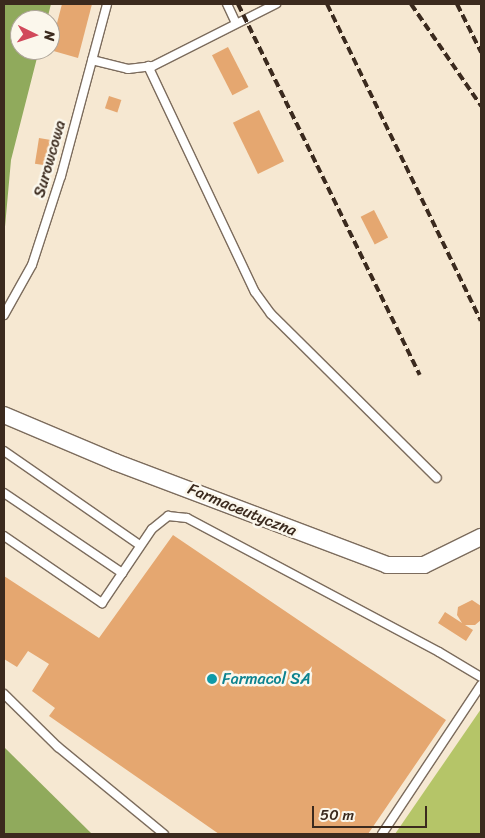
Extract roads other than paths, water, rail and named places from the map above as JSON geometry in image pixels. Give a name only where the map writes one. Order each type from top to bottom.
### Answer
[{"type":"street","name":"Farmaceutyczna","points":[[4,415],[106,459],[387,565],[424,565],[481,537]]},
{"type":"lane","name":"Surowcowa","points":[[4,315],[32,265],[107,4]]},
{"type":"lane","points":[[228,4],[236,23]]},
{"type":"lane","points":[[92,60],[128,69],[148,66],[276,4]]},
{"type":"lane","points":[[148,66],[255,292],[271,314],[437,478]]},
{"type":"lane","points":[[4,451],[140,545]]},
{"type":"lane","points":[[4,493],[122,573]]},
{"type":"lane","points":[[4,536],[102,603],[152,529],[168,516],[187,518],[481,677]]},
{"type":"lane","points":[[382,834],[481,685]]},
{"type":"lane","points":[[4,694],[58,747],[164,834]]},
{"type":"railway","points":[[238,4],[420,375]]},
{"type":"railway","points":[[327,4],[481,321]]},
{"type":"railway","points":[[411,4],[481,106]]},
{"type":"railway","points":[[457,4],[481,52]]},
{"type":"place","name":"Farmacol SA","points":[[212,679]]}]
